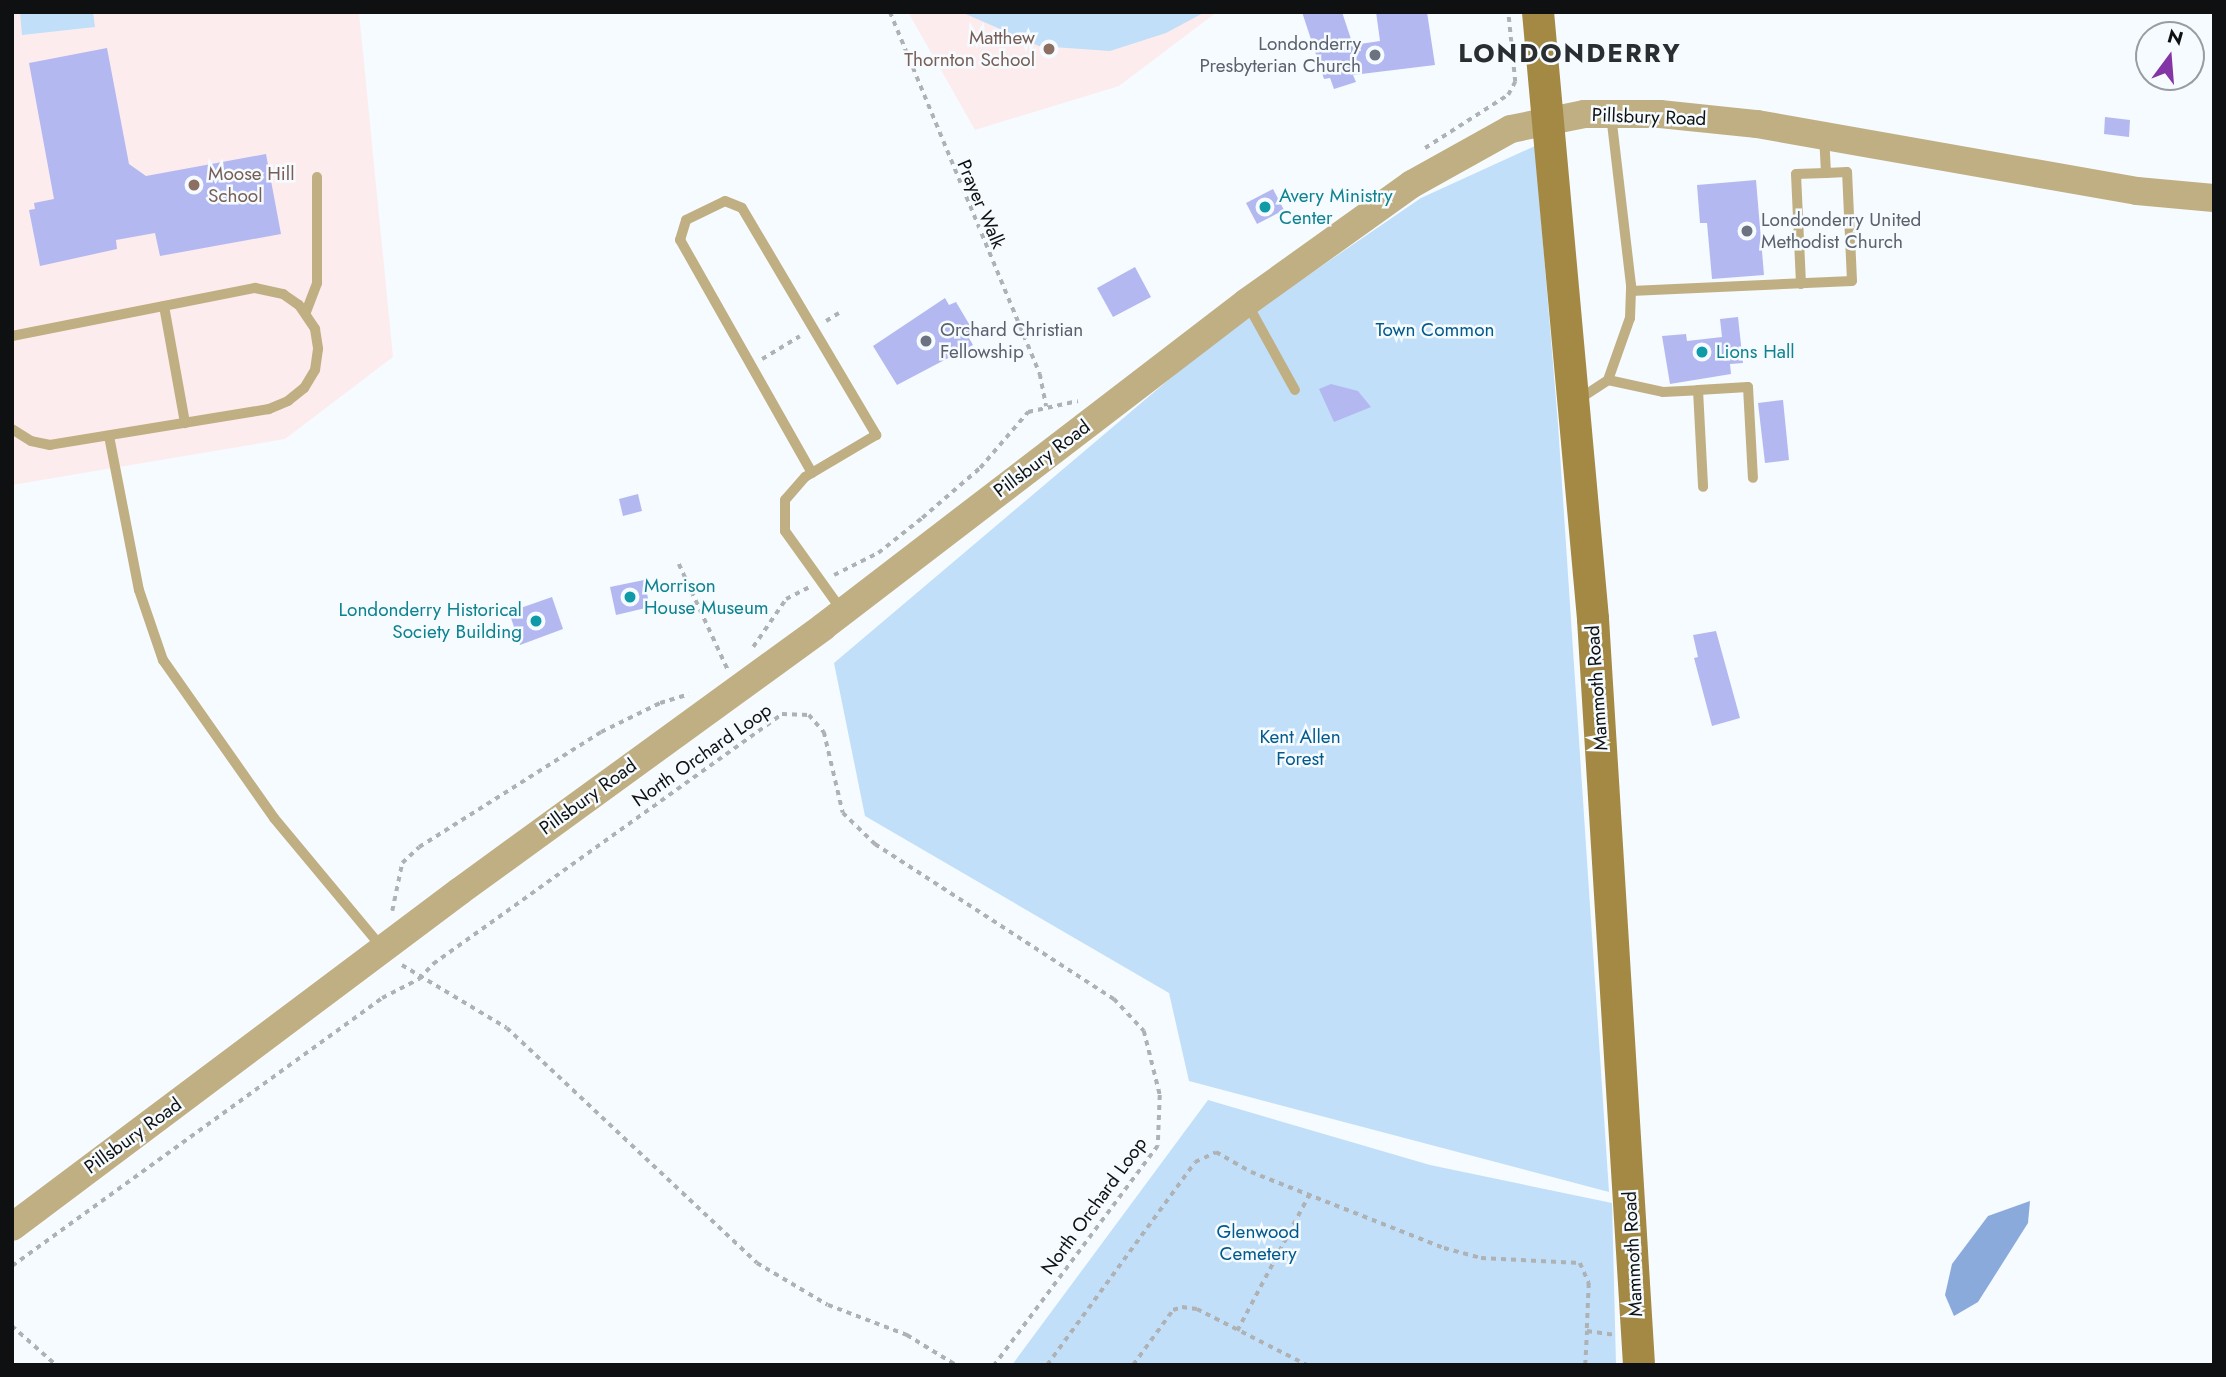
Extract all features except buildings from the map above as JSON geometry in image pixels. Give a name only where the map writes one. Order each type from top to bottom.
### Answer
[{"type":"main road","name":"Mammoth Road","points":[[1538,12],[1593,619],[1639,1351]]},
{"type":"street","name":"Pillsbury Road","points":[[12,1227],[383,949],[734,672],[843,611],[1247,302],[1456,157],[1511,129],[1611,113],[1743,123],[2125,189],[2214,198]]},
{"type":"lane","points":[[1574,402],[1608,380],[1630,318],[1631,291],[1611,113]]},
{"type":"lane","points":[[1824,136],[1826,173]]},
{"type":"lane","points":[[1631,291],[1801,284],[1852,281],[1847,172],[1796,174],[1801,284]]},
{"type":"lane","points":[[306,312],[317,283],[317,177]]},
{"type":"lane","points":[[812,473],[680,240],[686,220],[725,201],[742,208],[876,435],[812,473],[785,500],[785,531],[843,611]]},
{"type":"lane","points":[[12,336],[265,289],[283,294],[306,312],[317,338],[318,360],[310,379],[297,395],[269,409],[50,445],[31,441],[12,429]]},
{"type":"lane","points":[[1247,302],[1296,390]]},
{"type":"lane","points":[[164,306],[186,423]]},
{"type":"lane","points":[[1608,380],[1664,392],[1748,387],[1753,478]]},
{"type":"lane","points":[[1698,390],[1703,487]]},
{"type":"lane","points":[[109,436],[139,590],[163,660],[274,818],[383,949]]},
{"type":"path","name":"Prayer Walk","points":[[890,12],[1040,374],[1046,406]]},
{"type":"path","points":[[1422,150],[1508,95],[1515,82],[1508,12]]},
{"type":"path","points":[[821,324],[839,313]]},
{"type":"path","points":[[751,366],[804,334]]},
{"type":"path","points":[[679,564],[734,672],[786,599],[878,553],[980,468],[1028,411],[1084,401]]},
{"type":"path","points":[[699,692],[660,703],[601,732],[418,847],[402,863],[383,949],[419,979],[507,1028],[757,1263],[828,1305],[907,1335],[957,1365]]},
{"type":"path","name":"North Orchard Loop","points":[[12,1266],[383,998],[419,979],[433,964],[782,714],[808,715],[824,732],[843,813],[875,844],[1114,999],[1144,1031],[1160,1095],[1158,1146],[995,1365]]},
{"type":"path","points":[[1047,1365],[1195,1162],[1216,1152],[1309,1195],[1457,1252],[1481,1258],[1580,1263],[1589,1283],[1585,1365]]},
{"type":"path","points":[[1237,1331],[1309,1195]]},
{"type":"path","points":[[1133,1365],[1173,1310],[1182,1307],[1197,1309],[1307,1365]]},
{"type":"path","points":[[12,1326],[56,1365]]},
{"type":"path","points":[[1587,1331],[1639,1351]]},
{"type":"shaded area","name":"Moose Hill School","points":[[12,12],[359,12],[393,357],[285,439],[12,485]]},
{"type":"shaded area","name":"Matthew Thornton School","points":[[908,12],[1217,12],[1119,86],[975,130]]},
{"type":"green space","points":[[20,12],[93,12],[95,27],[22,35]]},
{"type":"green space","points":[[961,12],[1205,12],[1166,33],[1110,51],[1039,46]]},
{"type":"green space","name":"Kent Allen Forest","points":[[1535,146],[1558,424],[1609,1192],[1189,1081],[1169,993],[865,816],[834,663],[1225,332],[1421,198]]},
{"type":"green space","name":"Glenwood Cemetery","points":[[1208,1100],[1430,1165],[1612,1203],[1616,1365],[1012,1365]]},
{"type":"water","points":[[2030,1201],[2028,1223],[1978,1302],[1954,1316],[1945,1295],[1952,1264],[1988,1216]]},
{"type":"place","name":"Matthew Thornton School","points":[[1049,49]]},
{"type":"place","name":"Londonderry Presbyterian Church","points":[[1375,55]]},
{"type":"place","name":"Moose Hill School","points":[[194,185]]},
{"type":"place","name":"Avery Ministry Center","points":[[1265,207]]},
{"type":"place","name":"Londonderry United Methodist Church","points":[[1747,231]]},
{"type":"place","name":"Orchard Christian Fellowship","points":[[926,341]]},
{"type":"place","name":"Lions Hall","points":[[1702,352]]},
{"type":"place","name":"Morrison House Museum","points":[[630,597]]},
{"type":"place","name":"Londonderry Historical Society Building","points":[[536,621]]},
{"type":"district","name":"LONDONDERRY","points":[[1570,54]]},
{"type":"park label","name":"Town Common","points":[[1435,330]]}]
